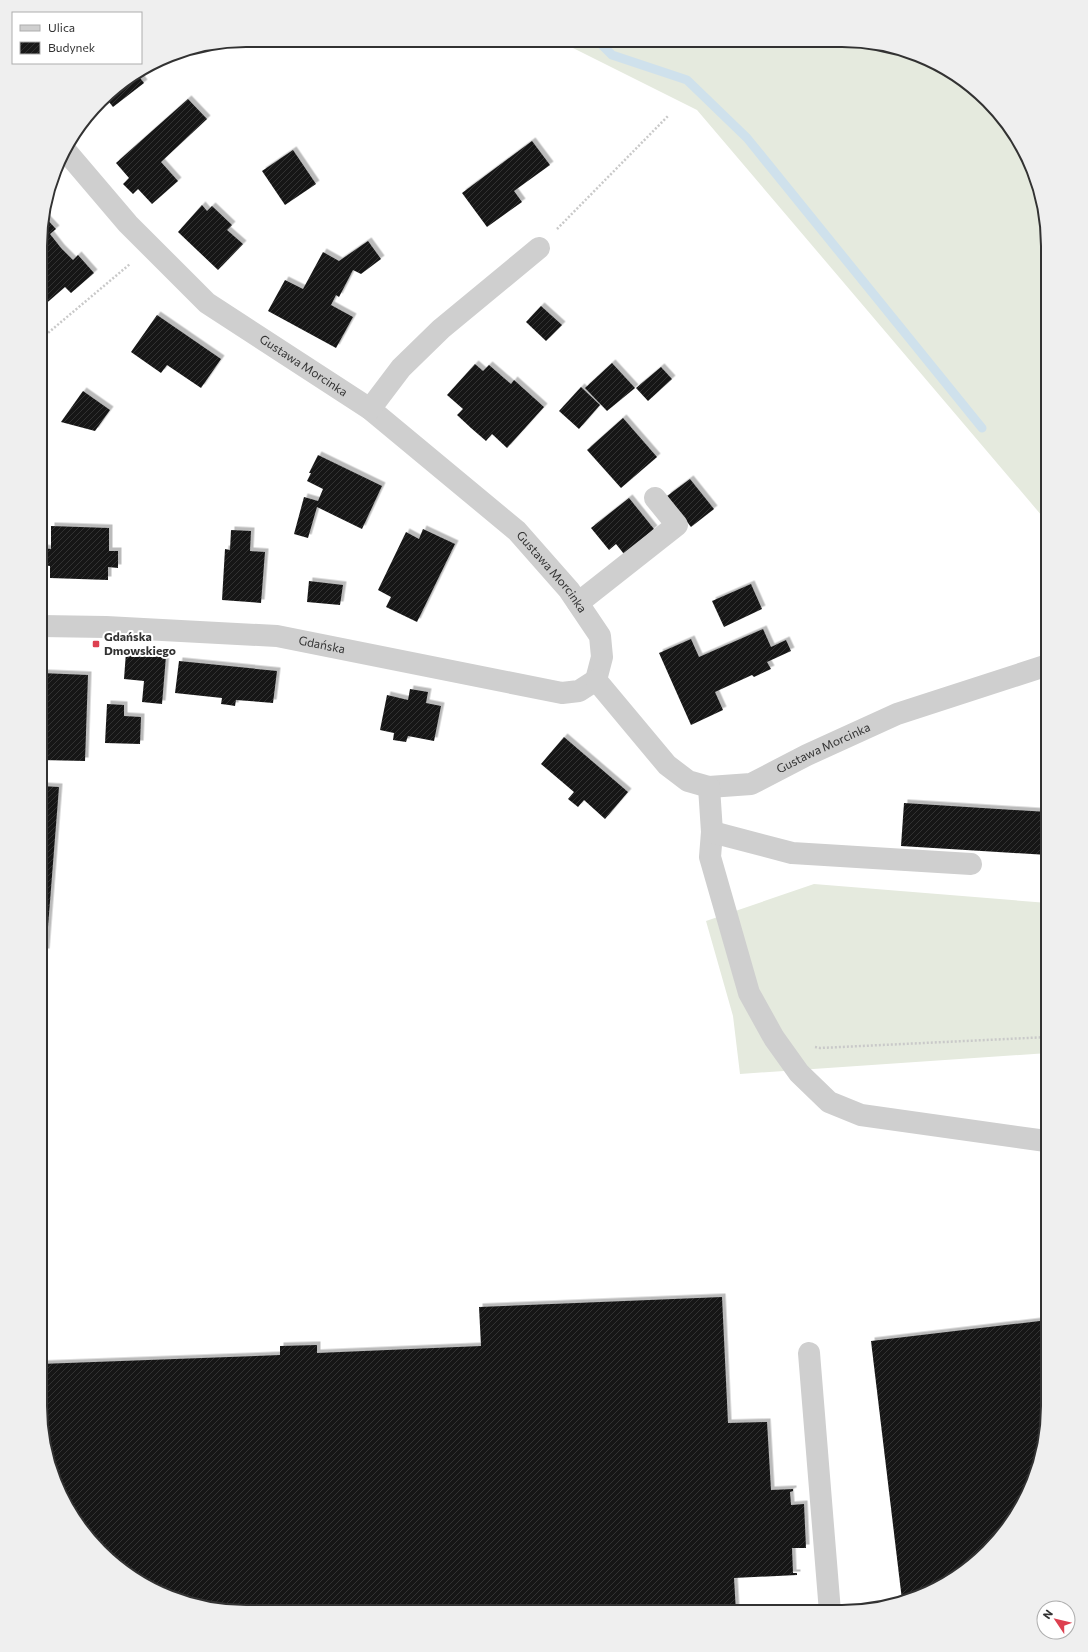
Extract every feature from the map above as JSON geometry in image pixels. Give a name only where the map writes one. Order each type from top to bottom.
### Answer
[{"type":"street","name":"Gustawa Morcinka","points":[[69,155],[128,224],[207,303],[370,409],[517,530],[578,603],[600,636],[602,657],[596,680],[667,765],[688,781],[709,787],[751,784],[807,755],[897,714],[1041,667]]},
{"type":"street","points":[[370,409],[401,368],[441,329],[539,248]]},
{"type":"street","points":[[578,603],[677,525],[655,498]]},
{"type":"street","name":"Gdańska","points":[[47,626],[106,627],[276,636],[562,693],[579,691],[596,680]]},
{"type":"street","points":[[709,787],[712,832],[710,857],[749,993],[774,1038],[799,1073],[829,1102],[861,1115],[1041,1140]]},
{"type":"street","points":[[712,832],[792,853],[971,864]]},
{"type":"street","points":[[809,1353],[829,1605]]},
{"type":"path","points":[[539,248],[669,115]]},
{"type":"path","points":[[47,334],[133,261],[148,245]]},
{"type":"path","points":[[814,1046],[820,1048],[1041,1037]]},
{"type":"shaded area","points":[[571,47],[855,47],[881,51],[918,62],[942,74],[973,96],[992,115],[1014,146],[1026,170],[1034,194],[1041,233],[1041,515],[697,110]]},
{"type":"shaded area","points":[[814,884],[1041,902],[1041,1053],[740,1074],[733,1016],[706,921]]},
{"type":"building","points":[[140,78],[144,83],[113,107],[109,102]]},
{"type":"building","points":[[188,99],[207,119],[161,162],[178,181],[152,204],[138,189],[133,194],[123,184],[129,178],[116,163]]},
{"type":"building","points":[[532,141],[550,165],[514,191],[522,202],[487,227],[462,193]]},
{"type":"building","points":[[293,150],[316,184],[285,205],[262,171]]},
{"type":"building","points":[[202,205],[207,211],[212,206],[232,225],[227,230],[243,244],[218,270],[178,232]]},
{"type":"building","points":[[49,221],[56,229],[50,234],[61,248],[73,260],[78,255],[94,273],[71,293],[65,287],[47,303],[47,233]]},
{"type":"building","points":[[368,241],[381,259],[361,274],[353,270],[339,297],[336,295],[331,305],[353,317],[336,348],[268,311],[285,280],[303,289],[323,252],[339,261]]},
{"type":"building","points":[[541,306],[562,325],[546,341],[526,322]]},
{"type":"building","points":[[157,315],[221,359],[201,388],[167,365],[161,373],[131,352]]},
{"type":"building","points":[[612,363],[635,388],[607,411],[585,388]]},
{"type":"building","points":[[475,364],[483,371],[489,365],[511,384],[514,380],[544,407],[507,448],[492,434],[486,441],[471,428],[457,415],[463,409],[447,395]]},
{"type":"building","points":[[661,367],[672,379],[648,401],[636,388]]},
{"type":"building","points":[[581,387],[600,405],[579,429],[559,411]]},
{"type":"building","points":[[83,391],[110,410],[95,431],[61,422]]},
{"type":"building","points":[[623,418],[657,457],[621,488],[587,450]]},
{"type":"building","points":[[318,455],[382,486],[362,529],[317,507],[308,538],[294,534],[304,497],[318,501],[323,489],[307,481],[311,473],[309,473]]},
{"type":"building","points":[[690,479],[714,509],[691,527],[667,496]]},
{"type":"building","points":[[629,498],[654,529],[624,554],[616,544],[609,550],[591,528]]},
{"type":"building","points":[[51,526],[109,528],[109,551],[118,551],[118,568],[108,567],[108,580],[50,578],[50,566],[47,566],[47,549],[51,549]]},
{"type":"building","points":[[423,529],[455,544],[417,622],[386,607],[391,597],[378,590],[406,532],[419,539]]},
{"type":"building","points":[[231,530],[251,531],[250,551],[265,552],[261,603],[222,600],[225,549],[230,550]]},
{"type":"building","points":[[309,581],[343,585],[340,605],[307,602]]},
{"type":"building","points":[[751,584],[762,609],[724,627],[712,601]]},
{"type":"building","points":[[763,629],[771,647],[786,640],[791,651],[767,662],[771,669],[754,677],[752,675],[715,692],[723,710],[691,725],[659,653],[691,639],[699,657]]},
{"type":"building","points":[[126,652],[166,656],[162,704],[142,702],[144,681],[124,679]]},
{"type":"building","points":[[179,661],[277,671],[273,703],[236,700],[235,706],[221,704],[222,698],[175,693]]},
{"type":"building","points":[[47,673],[88,675],[85,761],[47,760]]},
{"type":"building","points":[[410,689],[428,692],[426,703],[441,706],[434,741],[408,736],[406,742],[393,740],[394,733],[380,730],[387,695],[408,700]]},
{"type":"building","points":[[107,704],[124,705],[124,716],[141,717],[140,744],[105,743]]},
{"type":"building","points":[[564,737],[628,792],[605,819],[584,800],[578,807],[568,799],[574,792],[541,764]]},
{"type":"building","points":[[47,786],[59,787],[47,939]]},
{"type":"building","points":[[904,803],[1041,812],[1041,855],[901,846]]},
{"type":"building","points":[[722,1297],[728,1423],[767,1422],[771,1490],[793,1489],[793,1491],[790,1492],[791,1505],[804,1504],[806,1548],[792,1548],[793,1573],[797,1573],[797,1575],[734,1578],[736,1605],[233,1605],[194,1598],[170,1590],[146,1578],[125,1564],[105,1547],[88,1527],[74,1506],[62,1482],[54,1458],[47,1419],[47,1364],[280,1355],[280,1346],[317,1345],[317,1353],[481,1346],[479,1307]]},
{"type":"building","points":[[1041,1321],[1041,1419],[1034,1458],[1026,1482],[1014,1506],[992,1537],[963,1564],[942,1578],[918,1590],[901,1596],[871,1341]]},
{"type":"waterway","points":[[604,47],[612,55],[687,80],[747,138],[982,428]]},
{"type":"place","name":"Gdańska Dmowskiego","points":[[96,644]]}]
